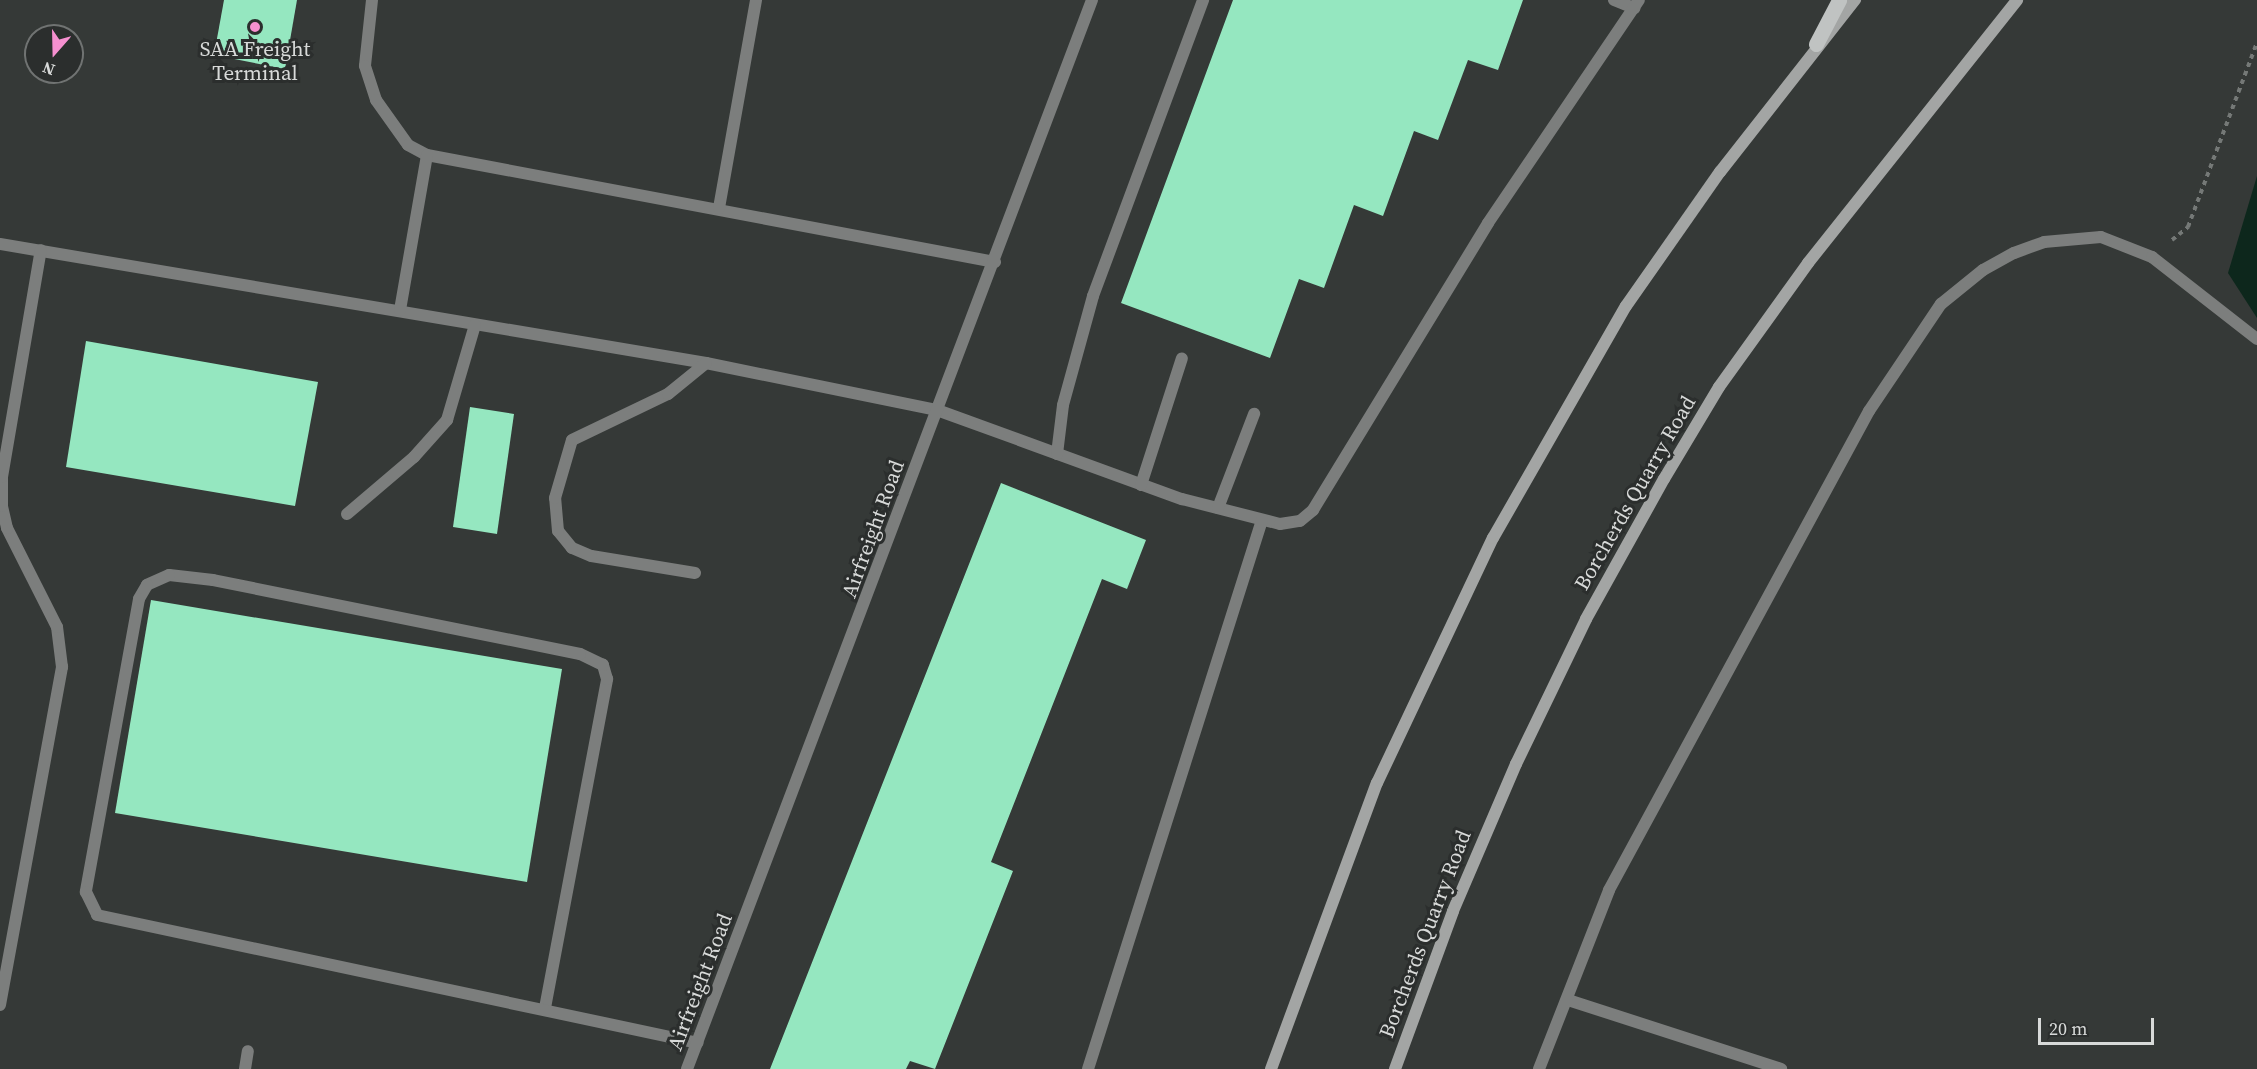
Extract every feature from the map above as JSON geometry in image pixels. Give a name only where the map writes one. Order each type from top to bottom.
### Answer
[{"type":"main road","points":[[1816,44],[1839,0]]},
{"type":"main road","points":[[1272,1069],[1377,783],[1493,538],[1626,306],[1816,44],[1855,0]]},
{"type":"main road","name":"Borcherds Quarry Road","points":[[1395,1069],[1461,892],[1516,764],[1586,619],[1664,479],[1719,387],[1808,263],[2017,0]]},
{"type":"lane","points":[[372,0],[365,66],[376,100],[408,146],[427,155],[719,208],[995,262]]},
{"type":"lane","points":[[719,208],[756,0]]},
{"type":"lane","name":"Airfreight Road","points":[[687,1069],[995,262],[1092,0]]},
{"type":"lane","points":[[1057,454],[1063,405],[1093,296],[1203,0]]},
{"type":"lane","points":[[0,244],[706,363],[937,410],[1141,485],[1262,520],[1300,521],[1313,510],[1499,205],[1636,4],[1614,0]]},
{"type":"lane","points":[[400,310],[427,155]]},
{"type":"lane","points":[[1539,1069],[1568,1000],[1609,890],[1869,411],[1941,304],[1983,270],[2044,242],[2101,237],[2152,257],[2257,339]]},
{"type":"lane","points":[[0,1005],[62,667],[57,627],[7,528],[2,506],[3,466],[41,250]]},
{"type":"lane","points":[[347,514],[414,457],[447,420],[475,325]]},
{"type":"lane","points":[[1141,485],[1182,358]]},
{"type":"lane","points":[[695,573],[591,556],[572,548],[558,531],[555,498],[572,440],[668,394],[706,363]]},
{"type":"lane","points":[[1218,508],[1254,414]]},
{"type":"lane","points":[[1088,1069],[1262,520]]},
{"type":"lane","points":[[545,1008],[607,680],[603,665],[580,654],[213,580],[169,575],[147,585],[139,599],[86,892],[98,915],[545,1008],[698,1043]]},
{"type":"lane","points":[[1568,1000],[1780,1069]]},
{"type":"lane","points":[[245,1069],[248,1050]]},
{"type":"path","points":[[2152,257],[2188,227],[2257,42]]},
{"type":"shaded area","points":[[2257,176],[2257,318],[2228,273]]},
{"type":"building","name":"SAA Freight Terminal","points":[[224,0],[297,0],[285,69],[214,55]]},
{"type":"building","points":[[1233,0],[1523,0],[1498,70],[1468,60],[1438,140],[1414,131],[1383,216],[1354,205],[1324,288],[1299,279],[1270,358],[1121,303]]},
{"type":"building","points":[[86,341],[318,382],[295,506],[66,467]]},
{"type":"building","points":[[470,407],[514,414],[497,534],[453,527]]},
{"type":"building","points":[[1001,483],[1146,540],[1127,589],[1102,579],[991,862],[1013,871],[935,1069],[910,1061],[906,1069],[770,1069]]},
{"type":"building","points":[[151,600],[562,669],[527,882],[115,813]]},
{"type":"place","name":"SAA Freight Terminal","points":[[255,27]]}]
